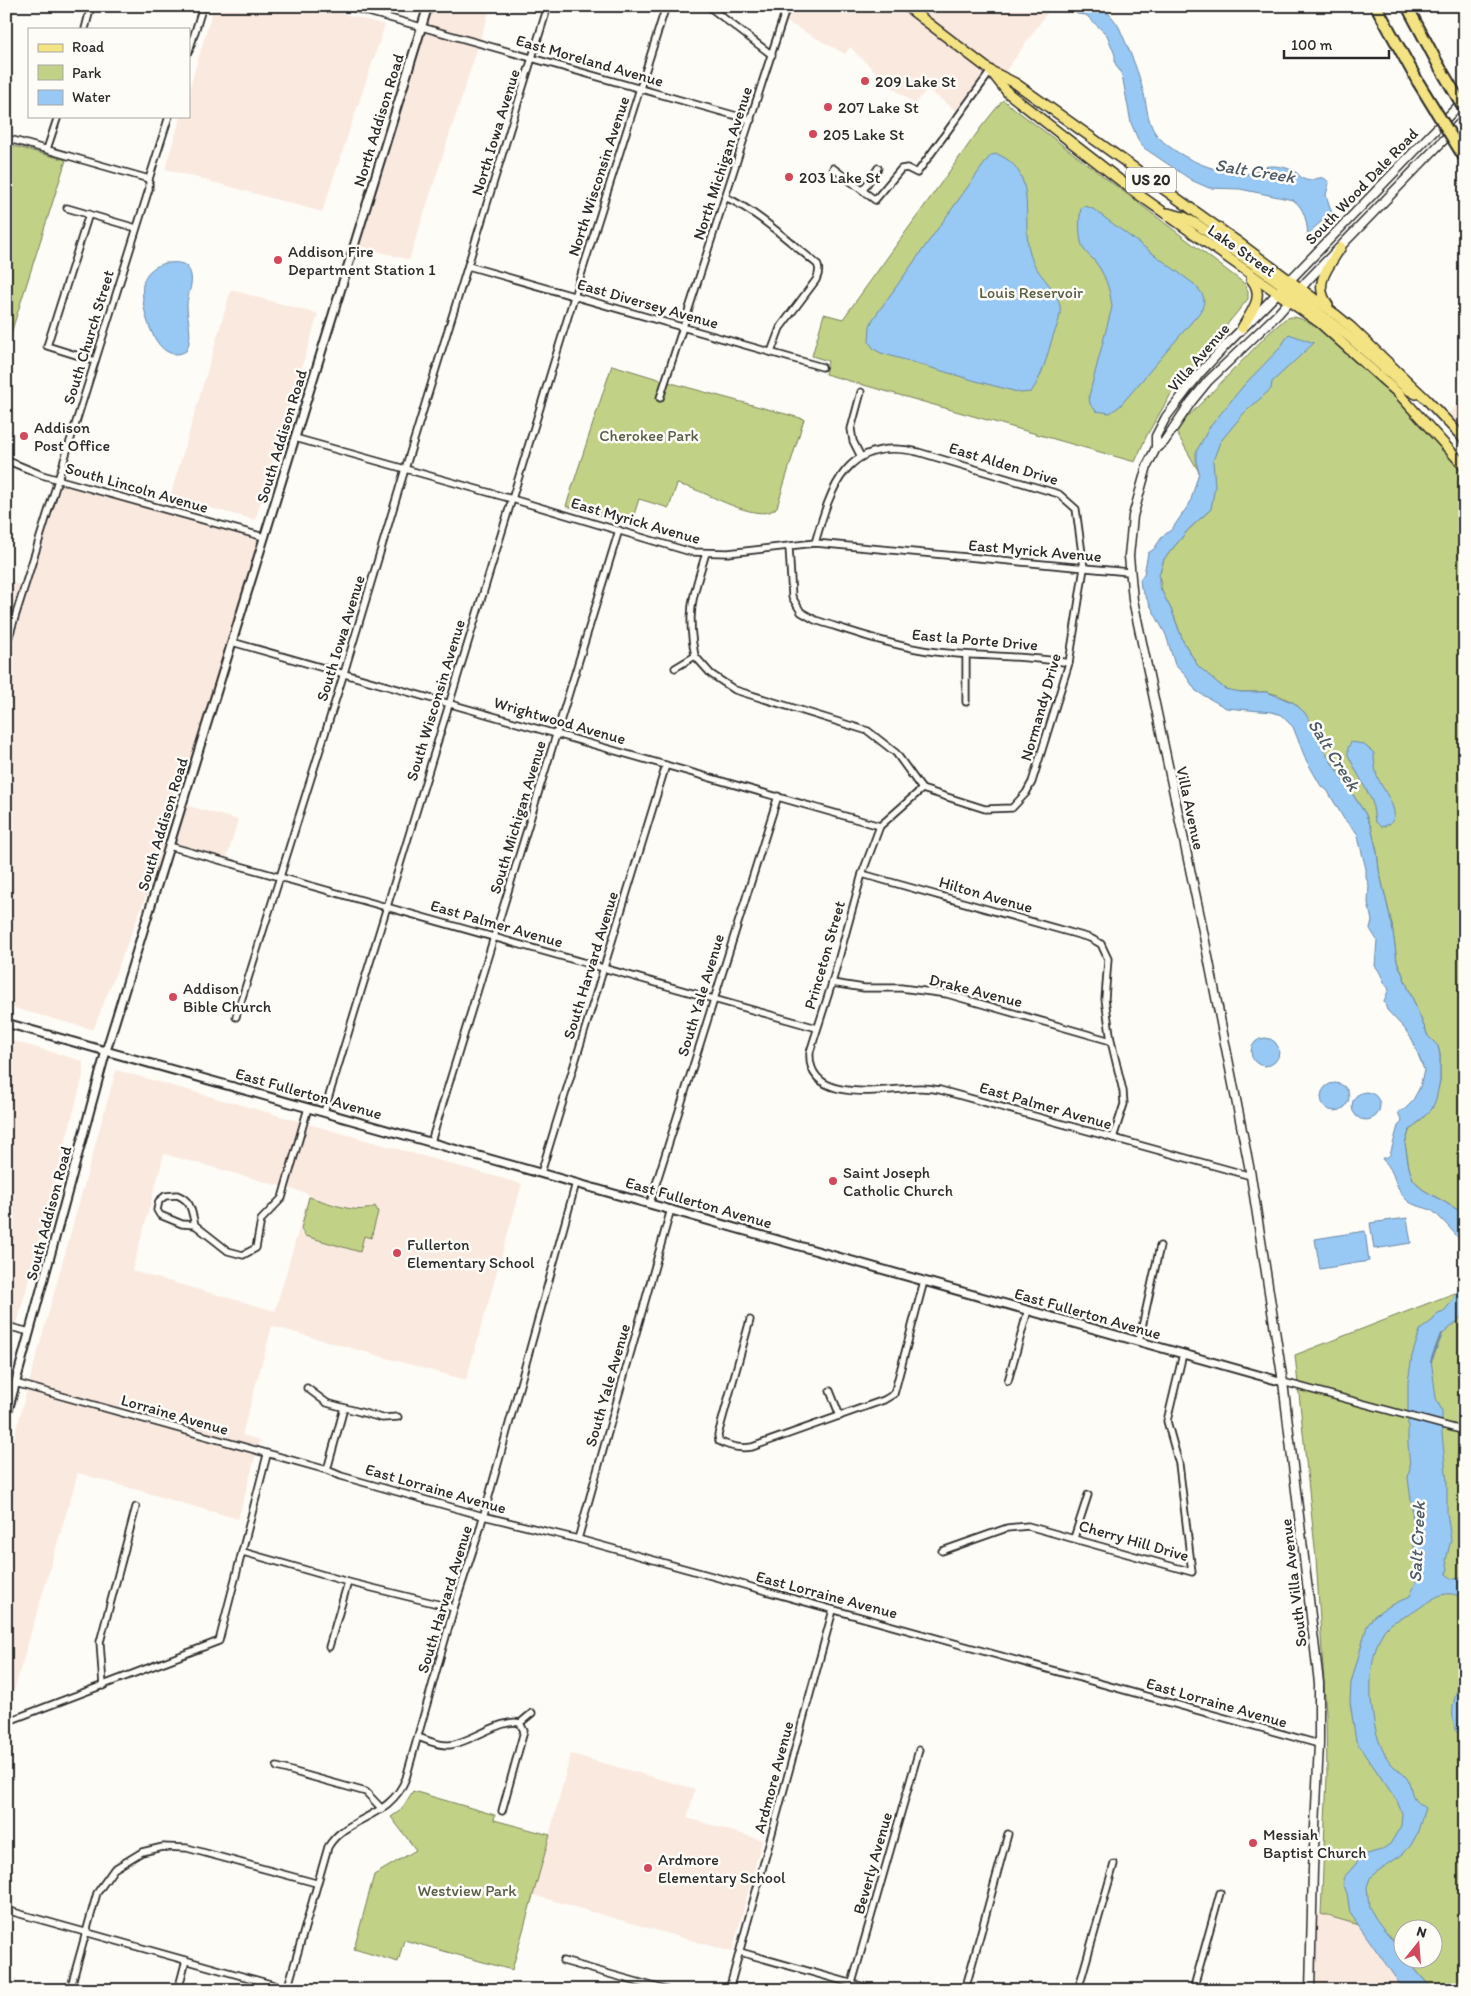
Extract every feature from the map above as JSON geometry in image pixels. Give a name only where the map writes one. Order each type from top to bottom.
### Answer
[{"type":"highway","points":[[1376,6],[1418,82],[1464,157]]},
{"type":"highway","points":[[1407,6],[1465,110]]},
{"type":"main road","name":"Lake Street","points":[[906,6],[991,71],[1015,83],[1295,295],[1320,323],[1399,394],[1465,467]]},
{"type":"main road","name":"Lake Street","points":[[991,71],[1008,93],[1135,192],[1235,264],[1284,286],[1295,295],[1332,311],[1426,399],[1465,440]]},
{"type":"main road","name":"South Wood Dale Road","points":[[1284,286],[1465,99]]},
{"type":"main road","name":"South Wood Dale Road","points":[[1295,295],[1465,118]]},
{"type":"main road","points":[[1162,211],[1184,217],[1198,225],[1284,286]]},
{"type":"main road","points":[[1332,311],[1321,293],[1320,286],[1341,247]]},
{"type":"main road","points":[[1235,264],[1258,286],[1256,304],[1242,328]]},
{"type":"main road","name":"Villa Avenue","points":[[1251,1176],[1200,916],[1133,600],[1129,572],[1130,540],[1133,516],[1147,466],[1156,448],[1156,436],[1166,417],[1182,395],[1242,328],[1284,286]]},
{"type":"main road","points":[[1295,295],[1348,336],[1407,389],[1426,399]]},
{"type":"main road","name":"Villa Avenue","points":[[1156,448],[1164,442],[1208,381],[1295,295]]},
{"type":"main road","name":"South Villa Avenue","points":[[1251,1176],[1283,1382],[1319,1683],[1319,1744],[1312,1869],[1310,1990]]},
{"type":"street","points":[[84,28],[92,6]]},
{"type":"street","points":[[190,48],[203,6]]},
{"type":"street","name":"East Moreland Avenue","points":[[347,6],[751,120]]},
{"type":"street","name":"North Addison Road","points":[[355,241],[428,6]]},
{"type":"street","name":"North Iowa Avenue","points":[[468,266],[548,6]]},
{"type":"street","name":"North Wisconsin Avenue","points":[[574,297],[666,6]]},
{"type":"street","points":[[708,6],[772,55]]},
{"type":"street","name":"North Michigan Avenue","points":[[683,328],[787,6]]},
{"type":"street","points":[[833,168],[875,200],[901,169],[907,168],[916,172],[991,71]]},
{"type":"street","points":[[47,150],[57,118]]},
{"type":"street","name":"South Church Street","points":[[6,646],[149,189],[149,179],[168,118]]},
{"type":"street","points":[[6,138],[149,179]]},
{"type":"street","points":[[863,190],[878,168]]},
{"type":"street","points":[[725,197],[736,201],[817,264],[819,268],[816,280],[780,328],[771,352]]},
{"type":"street","points":[[67,208],[136,228]]},
{"type":"street","points":[[89,214],[47,346],[95,361]]},
{"type":"street","name":"South Addison Road","points":[[6,1418],[106,1051],[355,241]]},
{"type":"street","name":"East Diversey Avenue","points":[[468,266],[822,367]]},
{"type":"street","name":"South Iowa Avenue","points":[[236,1017],[344,674],[468,266]]},
{"type":"street","name":"South Wisconsin Avenue","points":[[324,1112],[385,906],[574,297]]},
{"type":"street","points":[[660,398],[683,328]]},
{"type":"street","points":[[815,543],[831,491],[845,470],[861,457],[853,441],[851,429],[861,392]]},
{"type":"street","name":"East Myrick Avenue","points":[[295,438],[691,552],[706,553],[789,547],[815,543],[1129,572]]},
{"type":"street","name":"East Alden Drive","points":[[861,457],[888,449],[907,449],[1059,494],[1076,508],[1084,568]]},
{"type":"street","name":"South Lincoln Avenue","points":[[6,460],[58,480],[264,537]]},
{"type":"street","name":"South Michigan Avenue","points":[[431,1142],[619,530]]},
{"type":"street","name":"East la Porte Drive","points":[[789,547],[792,597],[801,612],[814,620],[900,645],[935,652],[1027,657],[1070,663]]},
{"type":"street","points":[[706,553],[690,608],[690,625],[695,656],[711,674],[735,690],[868,731],[896,753],[922,789],[880,826]]},
{"type":"street","name":"Normandy Drive","points":[[922,789],[985,809],[1012,808],[1026,793],[1032,782],[1070,663],[1084,568]]},
{"type":"street","name":"Wrightwood Avenue","points":[[232,642],[880,826]]},
{"type":"street","points":[[966,655],[966,702]]},
{"type":"street","points":[[675,668],[695,656]]},
{"type":"street","name":"South Harvard Avenue","points":[[541,1173],[666,765]]},
{"type":"street","name":"South Yale Avenue","points":[[650,1203],[778,796]]},
{"type":"street","name":"Princeton Street","points":[[830,1086],[818,1078],[810,1061],[810,1052],[832,983],[862,874],[880,826]]},
{"type":"street","name":"East Palmer Avenue","points":[[169,846],[817,1028]]},
{"type":"street","name":"Hilton Avenue","points":[[862,874],[1090,938],[1101,944],[1108,959],[1105,999],[1111,1041]]},
{"type":"street","name":"Drake Avenue","points":[[832,983],[864,988],[901,988],[947,994],[1111,1041]]},
{"type":"street","name":"East Fullerton Avenue","points":[[6,1023],[1283,1382]]},
{"type":"street","points":[[1111,1041],[1116,1057],[1124,1104],[1113,1138]]},
{"type":"street","name":"East Palmer Avenue","points":[[830,1086],[863,1091],[922,1088],[940,1090],[1251,1176]]},
{"type":"street","points":[[195,1225],[190,1204],[185,1198],[176,1195],[165,1196],[159,1201],[157,1210],[160,1215],[182,1224],[195,1225],[228,1251],[243,1256],[256,1248],[262,1220],[282,1198],[308,1108]]},
{"type":"street","name":"South Harvard Avenue","points":[[289,1989],[324,1855],[332,1840],[382,1809],[395,1799],[403,1787],[454,1608],[483,1516],[576,1182]]},
{"type":"street","name":"South Yale Avenue","points":[[578,1539],[671,1209]]},
{"type":"street","points":[[1139,1341],[1160,1246]]},
{"type":"street","points":[[750,1320],[718,1435],[719,1441],[734,1447],[744,1448],[752,1447],[840,1416],[884,1400],[894,1394],[924,1281]]},
{"type":"street","points":[[1008,1381],[1028,1310]]},
{"type":"street","points":[[6,1326],[30,1332]]},
{"type":"street","name":"Cherry Hill Drive","points":[[942,1551],[1007,1528],[1028,1526],[1192,1572],[1179,1464],[1167,1422],[1183,1354]]},
{"type":"street","points":[[1283,1382],[1465,1431]]},
{"type":"street","name":"Lorraine Avenue","points":[[16,1383],[327,1470]]},
{"type":"street","points":[[307,1388],[328,1403],[382,1418],[398,1417]]},
{"type":"street","points":[[830,1391],[840,1416]]},
{"type":"street","points":[[327,1470],[344,1408]]},
{"type":"street","points":[[6,1722],[219,1641],[267,1454]]},
{"type":"street","name":"East Lorraine Avenue","points":[[327,1470],[341,1476],[483,1516],[578,1539],[1319,1744]]},
{"type":"street","points":[[1074,1538],[1088,1495]]},
{"type":"street","points":[[103,1686],[100,1642],[136,1507]]},
{"type":"street","points":[[243,1552],[348,1582],[454,1608]]},
{"type":"street","points":[[329,1647],[348,1582]]},
{"type":"street","name":"Ardmore Avenue","points":[[729,1990],[833,1610]]},
{"type":"street","points":[[418,1737],[440,1744],[451,1745],[509,1722],[520,1723],[532,1713]]},
{"type":"street","points":[[502,1811],[524,1731],[520,1723]]},
{"type":"street","name":"Beverly Avenue","points":[[852,1983],[919,1750]]},
{"type":"street","points":[[277,1767],[366,1792],[382,1809]]},
{"type":"street","points":[[965,1990],[1008,1834]]},
{"type":"street","points":[[70,1990],[97,1892],[114,1869],[132,1857],[151,1848],[177,1847],[195,1850],[316,1883]]},
{"type":"street","points":[[1078,1990],[1114,1864]]},
{"type":"street","points":[[1193,1990],[1220,1893]]},
{"type":"street","points":[[6,1910],[289,1989]]},
{"type":"street","points":[[740,1952],[875,1990]]},
{"type":"street","points":[[178,1990],[186,1960]]},
{"type":"street","points":[[564,1961],[666,1990]]},
{"type":"shaded area","points":[[214,6],[315,6],[385,25],[322,212],[165,169],[180,118],[190,118],[190,87]]},
{"type":"shaded area","points":[[433,6],[491,6],[409,260],[360,246]]},
{"type":"shaded area","points":[[789,6],[902,6],[988,72],[959,113],[927,89],[915,104],[890,86],[850,47],[845,54],[785,21]]},
{"type":"shaded area","points":[[909,6],[1052,6],[1003,75]]},
{"type":"shaded area","points":[[231,290],[318,314],[255,520],[170,497]]},
{"type":"shaded area","points":[[1465,398],[1465,435],[1446,415]]},
{"type":"shaded area","points":[[60,483],[260,539],[166,845],[94,1028],[91,1029],[6,1006],[6,581],[28,587]]},
{"type":"shaded area","points":[[185,805],[238,820],[226,860],[172,845]]},
{"type":"shaded area","points":[[6,1039],[83,1061],[83,1076],[6,1365]]},
{"type":"shaded area","points":[[116,1070],[522,1184],[466,1380],[272,1326],[242,1435],[260,1440],[238,1519],[78,1473],[6,1718],[6,1466]],"holes":[[[164,1154],[309,1194],[275,1311],[132,1271]]]},
{"type":"shaded area","name":"Ardmore Elementary School","points":[[571,1754],[695,1789],[687,1818],[762,1840],[732,1952],[533,1895]]},
{"type":"shaded area","points":[[1313,1912],[1357,1924],[1404,1990],[1311,1990]]},
{"type":"green space","name":"Louis Reservoir","points":[[1003,100],[1245,284],[1248,291],[1248,299],[1174,389],[1147,435],[1135,462],[825,374],[828,361],[812,356],[824,314],[843,319],[982,126]]},
{"type":"green space","points":[[6,144],[66,160],[6,349]]},
{"type":"green space","points":[[1291,317],[1307,322],[1329,336],[1354,358],[1381,383],[1465,473],[1465,1214],[1422,1189],[1413,1179],[1409,1168],[1405,1144],[1409,1131],[1432,1109],[1440,1081],[1440,1055],[1438,1046],[1428,1036],[1397,961],[1392,925],[1379,870],[1377,852],[1371,827],[1365,813],[1326,754],[1304,712],[1294,703],[1267,692],[1234,692],[1225,689],[1197,666],[1183,641],[1172,611],[1162,592],[1159,575],[1164,559],[1188,530],[1211,509],[1199,472],[1175,430],[1269,333],[1285,319]]},
{"type":"green space","name":"Cherokee Park","points":[[612,365],[804,419],[777,507],[770,512],[750,511],[677,484],[669,508],[639,499],[631,524],[566,506]]},
{"type":"green space","points":[[309,1197],[352,1209],[368,1209],[375,1206],[378,1212],[371,1238],[364,1236],[360,1252],[305,1236],[301,1229]]},
{"type":"green space","points":[[1465,1291],[1465,1990],[1433,1990],[1414,1968],[1444,1968],[1444,1918],[1394,1918],[1394,1943],[1387,1933],[1321,1914],[1327,1776],[1326,1714],[1316,1558],[1295,1355],[1452,1294]]},
{"type":"green space","name":"Westview Park","points":[[413,1791],[495,1815],[494,1820],[550,1835],[512,1970],[404,1940],[398,1962],[354,1949],[374,1875],[416,1850],[391,1817],[401,1810]]},
{"type":"water","points":[[1067,6],[1090,6],[1103,9],[1119,27],[1137,71],[1150,123],[1156,134],[1164,142],[1196,162],[1232,173],[1247,174],[1268,166],[1275,166],[1291,170],[1306,180],[1324,178],[1329,183],[1326,195],[1332,213],[1315,227],[1308,236],[1303,211],[1293,200],[1240,189],[1209,188],[1193,181],[1144,148],[1139,142],[1131,123],[1122,75],[1115,63],[1115,55],[1107,35],[1086,15],[1077,14]]},
{"type":"water","points":[[997,154],[1011,163],[1020,174],[1025,188],[1029,250],[1034,264],[1055,294],[1060,307],[1059,319],[1044,365],[1039,379],[1031,392],[1021,393],[881,353],[874,349],[869,342],[870,326],[873,319],[987,160],[991,155]]},
{"type":"water","points":[[1085,206],[1093,209],[1194,284],[1204,299],[1201,311],[1120,406],[1110,413],[1096,411],[1090,404],[1089,396],[1112,307],[1104,276],[1097,264],[1085,251],[1081,242],[1080,213],[1081,208]]},
{"type":"water","points":[[165,263],[182,264],[187,267],[191,276],[191,286],[187,300],[190,340],[186,351],[178,354],[167,351],[159,345],[148,323],[143,299],[144,280],[153,269]]},
{"type":"water","points":[[1289,334],[1314,343],[1272,382],[1271,389],[1244,413],[1220,442],[1213,461],[1215,486],[1211,509],[1188,530],[1164,559],[1159,575],[1159,586],[1172,611],[1183,641],[1198,666],[1225,689],[1241,692],[1267,692],[1294,703],[1312,723],[1326,754],[1365,813],[1371,827],[1377,852],[1379,870],[1392,925],[1397,961],[1428,1036],[1438,1046],[1440,1055],[1440,1081],[1436,1099],[1432,1109],[1409,1131],[1405,1144],[1409,1168],[1413,1179],[1422,1189],[1465,1214],[1465,1247],[1434,1212],[1409,1202],[1404,1197],[1390,1169],[1382,1158],[1390,1155],[1398,1126],[1402,1122],[1398,1112],[1405,1109],[1412,1102],[1420,1087],[1424,1070],[1413,1041],[1387,1010],[1384,1001],[1389,989],[1375,966],[1377,940],[1370,929],[1372,921],[1368,903],[1369,885],[1357,833],[1344,819],[1327,790],[1321,786],[1306,760],[1293,727],[1281,715],[1272,712],[1226,708],[1196,691],[1186,676],[1175,665],[1166,635],[1141,588],[1140,579],[1144,574],[1148,553],[1172,529],[1190,503],[1199,472],[1196,452],[1209,428],[1244,385],[1280,348]]},
{"type":"water","points":[[1351,742],[1363,744],[1374,753],[1377,776],[1394,812],[1393,819],[1389,824],[1381,827],[1375,821],[1372,801],[1348,755],[1348,748]]},
{"type":"water","points":[[1265,1038],[1275,1042],[1279,1052],[1275,1062],[1265,1066],[1255,1062],[1251,1052],[1255,1042]]},
{"type":"water","points":[[1335,1083],[1345,1087],[1349,1097],[1345,1107],[1335,1111],[1325,1107],[1321,1097],[1325,1087]]},
{"type":"water","points":[[1366,1092],[1376,1096],[1380,1106],[1376,1116],[1366,1120],[1356,1116],[1352,1106],[1356,1096]]},
{"type":"water","points":[[1407,1218],[1411,1243],[1374,1249],[1370,1223]]},
{"type":"water","points":[[1365,1231],[1369,1261],[1320,1269],[1315,1239]]},
{"type":"water","points":[[1465,1281],[1465,1311],[1457,1322],[1439,1337],[1431,1359],[1436,1398],[1442,1411],[1442,1434],[1447,1482],[1447,1512],[1451,1540],[1446,1560],[1448,1569],[1446,1574],[1452,1579],[1465,1578],[1465,1602],[1456,1595],[1440,1595],[1389,1625],[1383,1632],[1377,1645],[1371,1679],[1373,1716],[1382,1748],[1391,1763],[1408,1779],[1416,1801],[1425,1808],[1417,1834],[1411,1845],[1403,1854],[1375,1873],[1370,1878],[1367,1887],[1369,1907],[1394,1943],[1394,1968],[1414,1968],[1433,1990],[1404,1990],[1350,1913],[1347,1893],[1343,1884],[1345,1876],[1364,1855],[1381,1850],[1390,1844],[1401,1826],[1402,1813],[1397,1801],[1356,1741],[1350,1702],[1351,1683],[1367,1626],[1374,1616],[1382,1610],[1410,1596],[1416,1582],[1412,1508],[1408,1478],[1410,1467],[1408,1382],[1412,1356],[1420,1330],[1449,1305]]},
{"type":"water","points":[[1465,1671],[1465,1741],[1454,1725],[1453,1707]]},
{"type":"waterway","name":"Salt Creek","points":[[1431,1362],[1442,1334]]},
{"type":"place","name":"209 Lake St","points":[[865,81]]},
{"type":"place","name":"207 Lake St","points":[[828,107]]},
{"type":"place","name":"205 Lake St","points":[[813,134]]},
{"type":"place","name":"203 Lake St","points":[[789,177]]},
{"type":"place","name":"Addison Fire Department Station 1","points":[[278,260]]},
{"type":"place","name":"Addison Post Office","points":[[24,436]]},
{"type":"place","name":"Addison Bible Church","points":[[173,997]]},
{"type":"place","name":"Saint Joseph Catholic Church","points":[[833,1181]]},
{"type":"place","name":"Fullerton Elementary School","points":[[397,1253]]},
{"type":"place","name":"Messiah Baptist Church","points":[[1253,1843]]},
{"type":"place","name":"Ardmore Elementary School","points":[[648,1868]]}]
